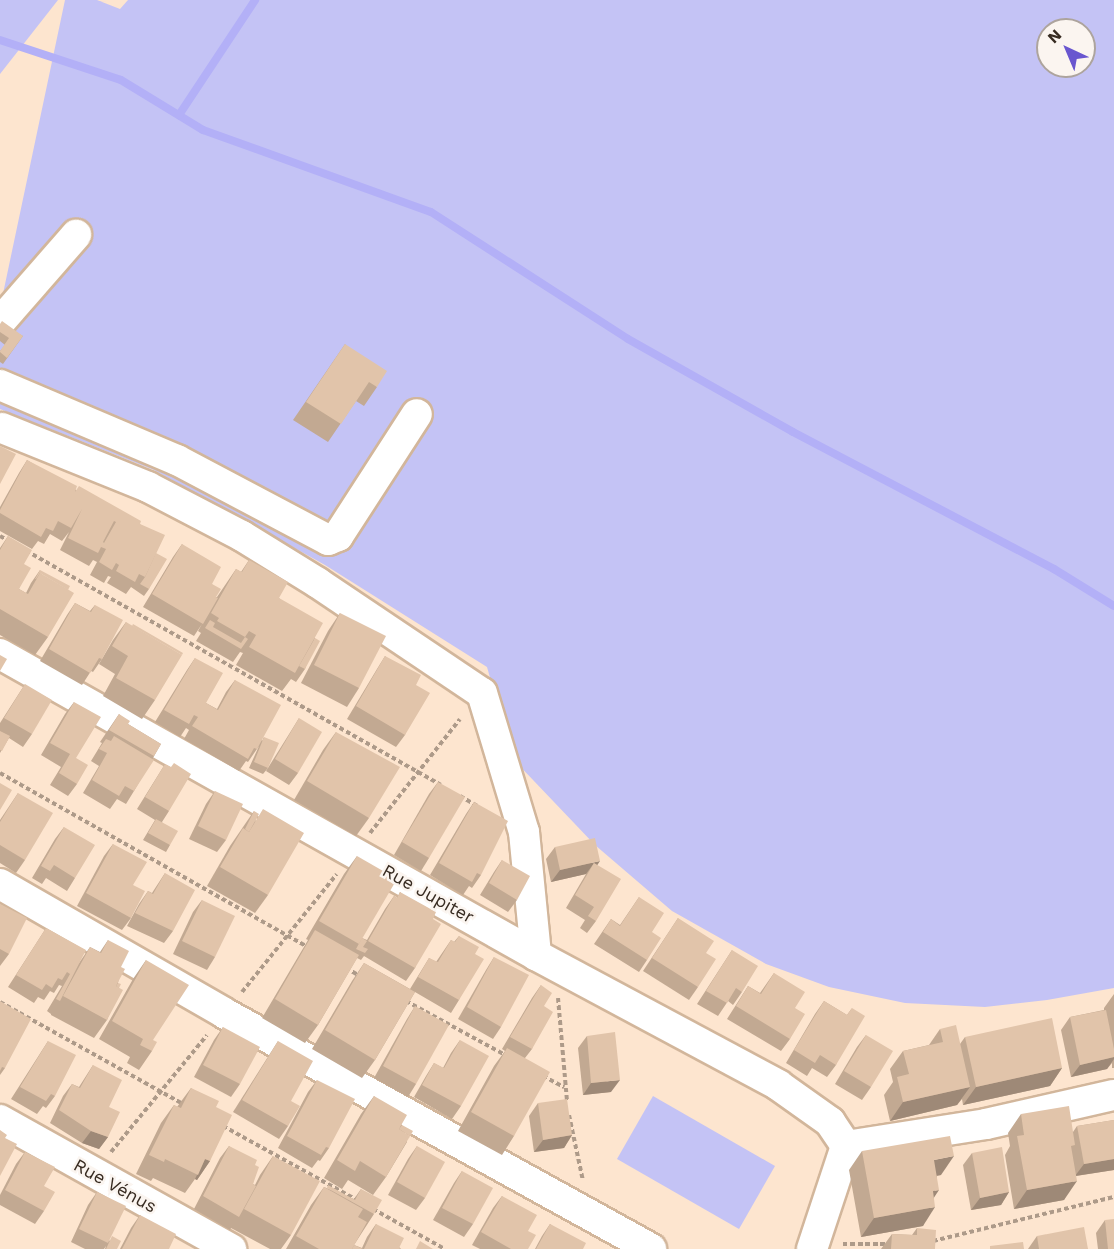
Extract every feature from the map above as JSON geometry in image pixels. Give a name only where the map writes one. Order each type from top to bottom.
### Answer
[{"type":"street","points":[[0,322],[76,235]]},
{"type":"street","points":[[0,385],[177,460],[328,540],[338,536],[417,414]]},
{"type":"street","points":[[2,428],[148,487],[242,536],[318,583],[482,693],[524,832],[546,961]]},
{"type":"street","name":"Rue Jupiter","points":[[0,654],[546,961],[778,1085],[830,1122],[846,1146]]},
{"type":"street","points":[[0,884],[225,1013],[651,1249]]},
{"type":"street","points":[[814,1245],[846,1146],[986,1124],[1114,1095]]},
{"type":"street","name":"Rue Vénus","points":[[0,1120],[93,1174],[231,1249]]},
{"type":"path","points":[[0,536],[447,789]]},
{"type":"path","points":[[93,1174],[482,693]]},
{"type":"path","points":[[0,773],[318,953]]},
{"type":"path","points":[[456,794],[485,810]]},
{"type":"path","points":[[546,961],[564,1087],[591,1215]]},
{"type":"path","points":[[338,964],[369,981]]},
{"type":"path","points":[[399,998],[512,1059]]},
{"type":"path","points":[[0,1002],[191,1108]]},
{"type":"path","points":[[542,1076],[564,1087]]},
{"type":"path","points":[[221,1125],[445,1249]]},
{"type":"path","points":[[926,1242],[1114,1197]]},
{"type":"path","points":[[814,1245],[894,1244]]},
{"type":"shaded area","points":[[0,0],[58,0],[0,74]]},
{"type":"shaded area","points":[[65,0],[97,0],[120,9],[128,0],[1114,0],[1114,988],[1047,1000],[985,1007],[905,1003],[829,987],[766,964],[672,911],[595,845],[513,759],[487,667],[325,565],[154,470],[0,409],[0,308]]},
{"type":"shaded area","points":[[653,1096],[775,1166],[739,1229],[617,1159]]},
{"type":"building","points":[[2,321],[23,336],[7,358],[0,352],[9,338],[0,332]]},
{"type":"building","points":[[345,344],[387,371],[377,387],[369,382],[341,424],[306,402]]},
{"type":"building","points":[[0,446],[16,454],[0,484]]},
{"type":"building","points":[[27,460],[77,486],[75,492],[79,486],[141,521],[140,524],[165,535],[145,577],[139,574],[135,582],[116,571],[119,565],[116,563],[112,570],[99,562],[106,549],[101,547],[98,553],[68,538],[82,509],[71,528],[58,521],[53,531],[46,528],[41,537],[0,513]],"holes":[[[114,521],[116,522],[104,543]]]},
{"type":"building","points":[[8,536],[32,550],[24,564],[31,568],[19,589],[28,594],[40,573],[74,593],[48,637],[0,609],[0,550]]},
{"type":"building","points":[[182,544],[221,567],[212,584],[221,589],[203,624],[152,594]]},
{"type":"building","points":[[156,553],[167,559],[149,589],[140,584]]},
{"type":"building","points":[[249,560],[288,582],[279,598],[323,623],[295,673],[249,647],[256,635],[249,631],[245,637],[217,621],[219,618],[211,613],[236,569],[242,572]]},
{"type":"building","points":[[40,570],[70,586],[68,590],[40,573],[35,579]]},
{"type":"building","points":[[75,603],[91,612],[95,605],[123,620],[102,659],[99,658],[90,673],[49,649]]},
{"type":"building","points":[[340,613],[386,636],[359,688],[314,665]]},
{"type":"building","points":[[210,620],[215,623],[213,627],[241,643],[245,637],[248,639],[241,649],[205,628]]},
{"type":"building","points":[[126,622],[182,655],[155,700],[116,678],[128,656],[112,646]]},
{"type":"building","points":[[133,624],[183,653],[182,655],[132,626]]},
{"type":"building","points":[[315,638],[320,641],[305,669],[299,666]]},
{"type":"building","points":[[0,655],[7,659],[0,671]]},
{"type":"building","points":[[385,656],[421,675],[416,685],[430,693],[405,735],[356,706]]},
{"type":"building","points":[[195,658],[223,673],[206,703],[218,710],[235,680],[281,705],[257,749],[254,748],[248,759],[192,726],[198,717],[194,715],[189,724],[164,710]]},
{"type":"building","points":[[25,684],[52,700],[32,734],[4,718]]},
{"type":"building","points":[[74,702],[101,717],[76,758],[88,765],[77,784],[59,773],[70,754],[50,743]]},
{"type":"building","points":[[119,714],[130,721],[128,724],[161,744],[154,756],[109,730]]},
{"type":"building","points":[[299,718],[322,732],[298,773],[275,759]]},
{"type":"building","points":[[0,731],[10,736],[2,751],[0,750]]},
{"type":"building","points":[[336,732],[400,767],[369,818],[307,781]]},
{"type":"building","points":[[114,736],[154,760],[134,791],[125,786],[119,796],[92,780],[107,753],[99,749],[106,739],[111,741]]},
{"type":"building","points":[[264,737],[279,743],[268,768],[254,762]]},
{"type":"building","points":[[174,763],[191,774],[169,811],[145,797],[165,764],[171,767]]},
{"type":"building","points":[[438,782],[465,797],[429,858],[402,842]]},
{"type":"building","points":[[0,783],[12,790],[0,810]]},
{"type":"building","points":[[215,791],[243,804],[226,840],[198,826]]},
{"type":"building","points":[[18,793],[53,813],[25,860],[0,845],[0,822]]},
{"type":"building","points":[[474,802],[508,821],[481,875],[477,873],[472,882],[439,863]]},
{"type":"building","points":[[263,809],[304,833],[268,895],[220,867],[243,828],[249,832]]},
{"type":"building","points":[[254,811],[259,814],[249,832],[245,829]]},
{"type":"building","points":[[156,819],[178,831],[170,845],[148,833]]},
{"type":"building","points":[[64,827],[95,845],[75,878],[54,865],[50,871],[41,866]]},
{"type":"building","points":[[595,838],[600,861],[560,870],[555,847]]},
{"type":"building","points":[[113,844],[147,862],[133,885],[145,891],[131,918],[86,893]]},
{"type":"building","points":[[357,856],[397,879],[359,944],[319,921]]},
{"type":"building","points":[[502,860],[530,876],[517,900],[489,883]]},
{"type":"building","points":[[594,863],[621,879],[596,921],[588,916],[594,907],[575,895]]},
{"type":"building","points":[[165,873],[195,890],[173,931],[135,913],[148,891],[153,894]]},
{"type":"building","points":[[400,892],[436,912],[433,919],[441,924],[415,968],[368,941],[394,896],[397,898]]},
{"type":"building","points":[[639,897],[664,913],[652,932],[661,938],[647,960],[603,932],[611,919],[620,926]]},
{"type":"building","points":[[202,900],[235,916],[215,957],[182,941]]},
{"type":"building","points":[[0,904],[27,918],[9,954],[0,949]]},
{"type":"building","points":[[678,918],[714,941],[706,953],[716,959],[698,987],[652,958]]},
{"type":"building","points":[[46,928],[86,950],[60,1001],[56,999],[70,974],[67,972],[62,980],[58,978],[52,988],[46,984],[42,990],[16,975]]},
{"type":"building","points":[[315,930],[359,955],[318,1025],[275,999]]},
{"type":"building","points":[[459,936],[479,947],[475,954],[484,959],[459,1000],[418,977],[429,958],[438,962],[451,940],[455,942]]},
{"type":"building","points":[[362,938],[367,941],[363,947],[368,949],[365,953],[356,949]]},
{"type":"building","points":[[108,940],[129,951],[121,967],[125,969],[116,986],[123,990],[107,1020],[63,996],[90,947],[101,953]]},
{"type":"building","points":[[732,950],[758,966],[742,992],[736,988],[727,1003],[706,991]]},
{"type":"building","points":[[494,957],[529,975],[501,1027],[467,1007]]},
{"type":"building","points":[[146,960],[189,985],[153,1040],[157,1042],[152,1051],[140,1045],[143,1039],[112,1021]]},
{"type":"building","points":[[364,963],[415,992],[375,1060],[325,1030]]},
{"type":"building","points":[[774,973],[805,992],[795,1008],[805,1014],[790,1039],[736,1006],[748,986],[761,994]]},
{"type":"building","points":[[541,985],[552,993],[544,1006],[553,1012],[532,1049],[510,1037]]},
{"type":"building","points":[[0,1001],[31,1019],[5,1068],[2,1067],[0,1071]]},
{"type":"building","points":[[824,1001],[847,1015],[852,1008],[865,1016],[836,1065],[820,1055],[815,1063],[794,1050]]},
{"type":"building","points":[[415,1006],[449,1025],[416,1084],[383,1066]]},
{"type":"building","points":[[1106,1010],[1114,1057],[1080,1065],[1070,1017]]},
{"type":"building","points":[[1052,1018],[1062,1068],[976,1087],[965,1037]]},
{"type":"building","points":[[956,1025],[970,1087],[903,1102],[897,1077],[909,1074],[903,1051],[943,1042],[940,1029]]},
{"type":"building","points":[[223,1027],[260,1047],[240,1084],[203,1065]]},
{"type":"building","points":[[615,1032],[620,1080],[591,1083],[587,1036]]},
{"type":"building","points":[[866,1035],[893,1051],[871,1087],[844,1071]]},
{"type":"building","points":[[460,1040],[489,1056],[461,1106],[422,1085],[434,1063],[444,1068]]},
{"type":"building","points":[[48,1041],[76,1055],[55,1096],[51,1094],[46,1101],[20,1087]]},
{"type":"building","points":[[278,1041],[313,1061],[291,1101],[300,1106],[288,1126],[242,1100]]},
{"type":"building","points":[[507,1048],[550,1072],[514,1136],[471,1112]]},
{"type":"building","points":[[93,1065],[122,1080],[109,1107],[120,1112],[108,1137],[91,1131],[59,1110],[72,1084],[80,1088]]},
{"type":"building","points":[[317,1080],[355,1099],[329,1148],[326,1147],[321,1155],[287,1136]]},
{"type":"building","points":[[191,1088],[219,1101],[216,1107],[232,1115],[210,1161],[205,1159],[198,1175],[165,1159],[164,1162],[149,1155],[174,1105],[181,1108]]},
{"type":"building","points":[[374,1096],[407,1115],[399,1129],[410,1136],[386,1177],[360,1161],[355,1171],[337,1160]]},
{"type":"building","points":[[567,1099],[572,1135],[543,1140],[538,1103]]},
{"type":"building","points":[[1069,1106],[1075,1145],[1071,1146],[1077,1181],[1027,1190],[1017,1136],[1024,1135],[1021,1114]]},
{"type":"building","points":[[1114,1120],[1114,1159],[1084,1164],[1077,1126]]},
{"type":"building","points":[[402,1125],[413,1131],[407,1142],[410,1136],[399,1129]]},
{"type":"building","points":[[0,1130],[7,1135],[5,1138],[17,1144],[0,1176]]},
{"type":"building","points":[[950,1136],[954,1156],[934,1160],[939,1190],[933,1191],[935,1207],[874,1218],[862,1151]]},
{"type":"building","points":[[229,1146],[257,1160],[255,1165],[259,1167],[253,1184],[256,1186],[239,1217],[203,1196]]},
{"type":"building","points":[[417,1146],[445,1162],[425,1198],[397,1182]]},
{"type":"building","points":[[1002,1147],[1009,1192],[980,1198],[972,1153]]},
{"type":"building","points":[[25,1152],[55,1167],[44,1186],[55,1192],[44,1211],[5,1190]]},
{"type":"building","points":[[273,1156],[320,1181],[291,1235],[244,1209]]},
{"type":"building","points":[[462,1171],[493,1188],[473,1224],[442,1208]]},
{"type":"building","points":[[328,1185],[355,1200],[361,1189],[382,1200],[374,1214],[327,1188]]},
{"type":"building","points":[[324,1187],[363,1209],[358,1217],[367,1222],[352,1249],[319,1249],[296,1236]]},
{"type":"building","points":[[97,1192],[126,1206],[108,1243],[79,1229]]},
{"type":"building","points":[[502,1196],[537,1215],[528,1231],[536,1235],[528,1249],[511,1249],[481,1232]]},
{"type":"building","points":[[140,1215],[176,1234],[169,1249],[122,1249]]},
{"type":"building","points":[[1114,1219],[1114,1249],[1108,1249],[1105,1220]]},
{"type":"building","points":[[376,1224],[404,1238],[399,1248],[401,1249],[364,1249]]},
{"type":"building","points":[[550,1224],[586,1243],[583,1249],[536,1249]]},
{"type":"building","points":[[1084,1227],[1088,1249],[1039,1249],[1037,1236]]},
{"type":"building","points":[[917,1228],[936,1230],[935,1249],[891,1249],[892,1234],[917,1235]]},
{"type":"building","points":[[112,1236],[121,1241],[117,1249],[106,1249]]},
{"type":"building","points":[[420,1241],[433,1249],[416,1249]]},
{"type":"building","points":[[1023,1242],[1024,1249],[990,1249],[990,1246]]},
{"type":"waterway","points":[[179,115],[255,0]]},
{"type":"waterway","points":[[0,40],[121,80],[203,130],[431,212],[628,339],[793,432],[1054,569],[1114,606]]}]
